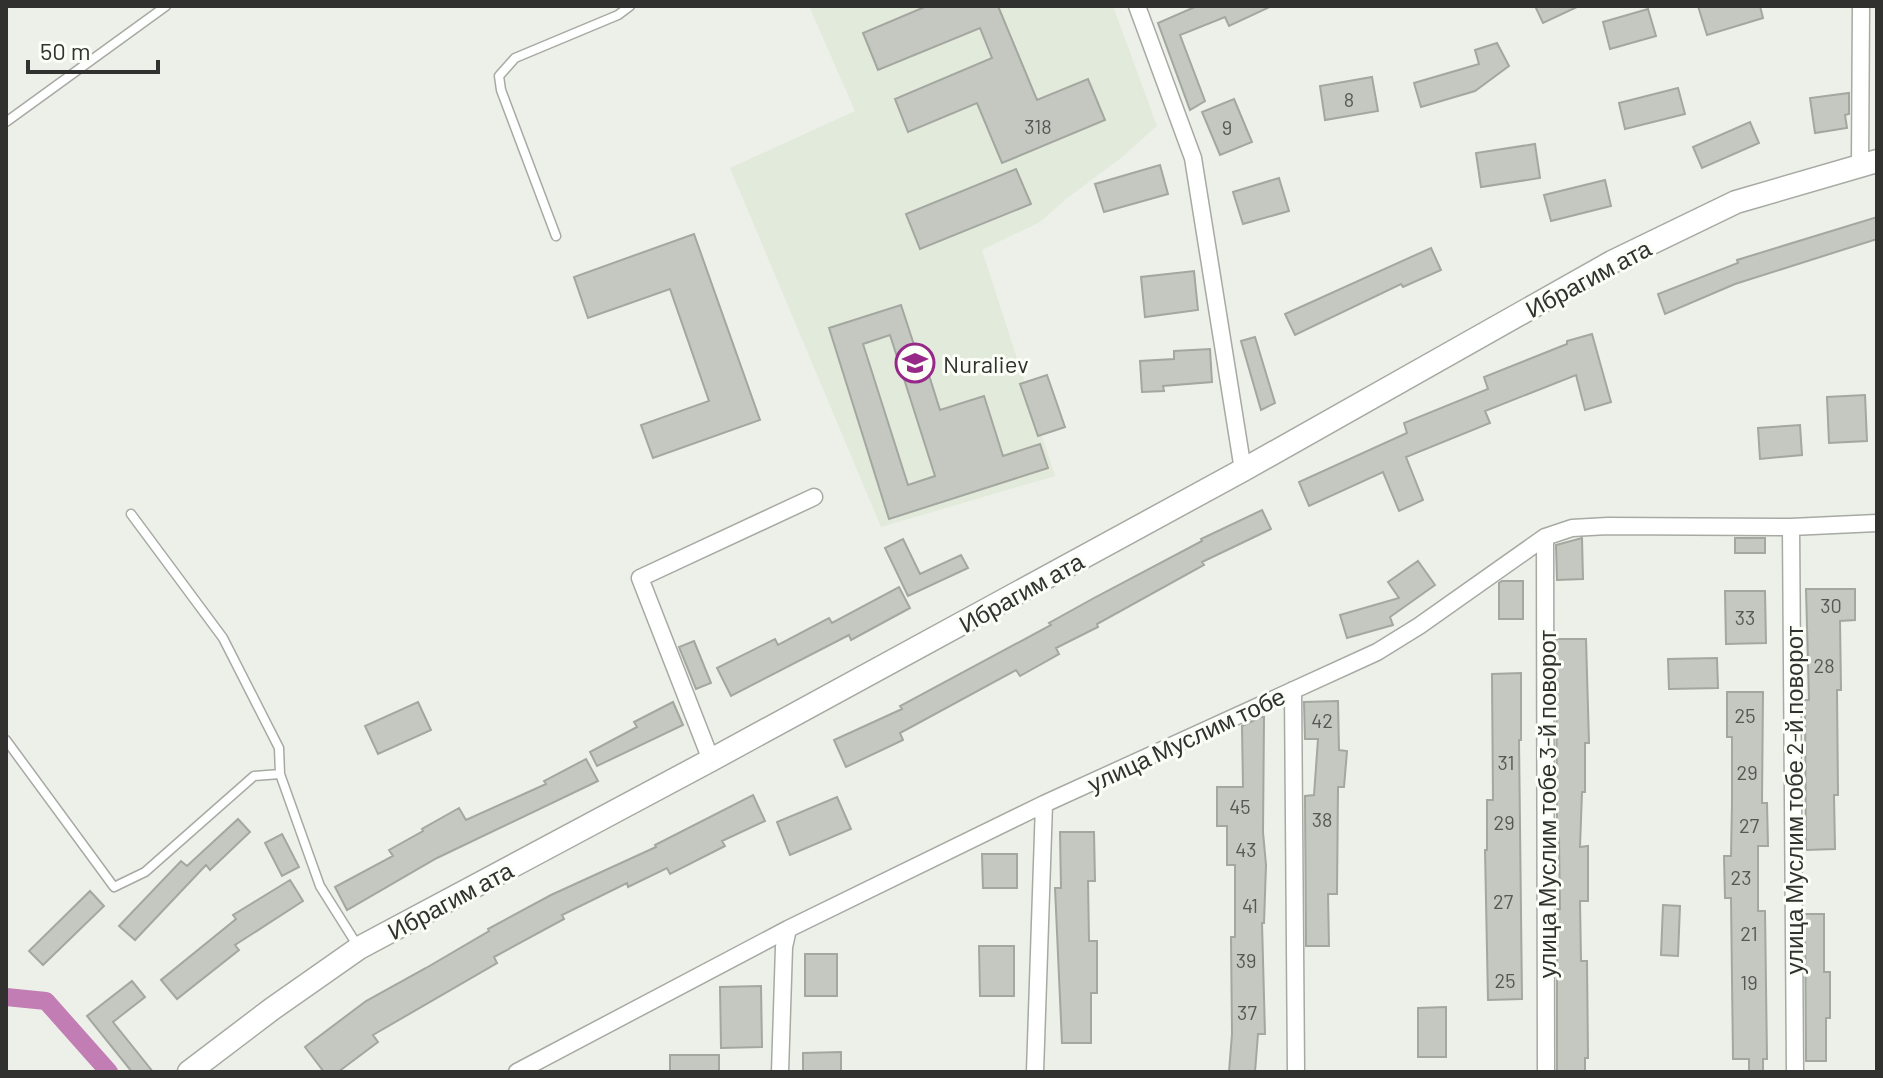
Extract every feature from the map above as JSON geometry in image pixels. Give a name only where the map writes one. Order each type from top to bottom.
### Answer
[{"type":"street","points":[[1137,6],[1193,158],[1243,470]]},
{"type":"street","points":[[1861,6],[1869,163]]},
{"type":"street","name":"Ибрагим ата","points":[[189,1072],[359,948],[1243,470],[1612,262],[1736,202],[1869,163]]},
{"type":"street","points":[[711,760],[640,578],[814,497]]},
{"type":"street","name":"улица Муслим тобе","points":[[523,1070],[788,929],[1044,804],[1377,652],[1545,537],[1572,528],[1608,526],[1791,527],[1877,523]]},
{"type":"street","name":"улица Муслим тобе 2-й поворот","points":[[1791,527],[1795,1072]]},
{"type":"street","name":"улица Муслим тобе 3-й поворот","points":[[1545,537],[1546,1072]]},
{"type":"street","points":[[1293,690],[1296,1072]]},
{"type":"street","points":[[1035,1072],[1044,804]]},
{"type":"street","points":[[780,1072],[784,947],[788,929]]},
{"type":"lane","points":[[6,122],[166,6]]},
{"type":"lane","points":[[556,236],[501,90],[499,76],[515,58],[618,15],[630,6]]},
{"type":"lane","points":[[131,514],[223,638],[279,748],[280,774],[320,886],[359,948]]},
{"type":"lane","points":[[6,740],[114,887],[145,872],[254,776],[280,774]]},
{"type":"shaded area","name":"Nuraliev","points":[[809,6],[1113,6],[1157,126],[1040,222],[982,250],[1055,476],[881,527],[730,168],[855,111]]},
{"type":"building","points":[[927,6],[998,6],[1037,100],[1088,79],[1105,120],[1002,163],[977,103],[908,132],[895,99],[992,58],[980,28],[878,70],[863,33]]},
{"type":"building","points":[[1197,6],[1272,6],[1229,26],[1225,17],[1180,35],[1205,101],[1190,110],[1158,23]]},
{"type":"building","points":[[1535,6],[1579,6],[1543,23]]},
{"type":"building","points":[[1698,6],[1760,6],[1763,18],[1707,35]]},
{"type":"building","points":[[1648,9],[1656,36],[1610,49],[1603,22]]},
{"type":"building","points":[[1497,43],[1509,66],[1475,91],[1421,107],[1414,83],[1479,64],[1475,50]]},
{"type":"building","points":[[1372,77],[1378,111],[1325,120],[1320,86]]},
{"type":"building","points":[[1678,88],[1685,114],[1625,129],[1619,103]]},
{"type":"building","points":[[1849,93],[1849,114],[1845,115],[1847,128],[1815,133],[1810,98]]},
{"type":"building","points":[[1234,99],[1252,142],[1220,155],[1202,112]]},
{"type":"building","points":[[1750,122],[1759,143],[1702,168],[1693,147]]},
{"type":"building","points":[[1535,144],[1540,178],[1481,187],[1476,153]]},
{"type":"building","points":[[1160,165],[1168,194],[1104,212],[1095,184]]},
{"type":"building","points":[[1016,169],[1031,204],[920,249],[906,214]]},
{"type":"building","points":[[1279,178],[1289,211],[1243,224],[1233,192]]},
{"type":"building","points":[[1605,180],[1611,206],[1551,221],[1544,195]]},
{"type":"building","points":[[1877,217],[1877,239],[1735,284],[1665,314],[1658,294],[1738,263],[1737,260]]},
{"type":"building","points":[[694,234],[760,420],[653,458],[641,425],[709,401],[670,289],[588,318],[574,277]]},
{"type":"building","points":[[1431,248],[1441,270],[1403,287],[1401,284],[1295,335],[1285,314]]},
{"type":"building","points":[[1194,271],[1198,310],[1145,317],[1141,277]]},
{"type":"building","points":[[901,305],[916,351],[921,350],[940,410],[984,396],[1003,456],[1040,444],[1048,468],[889,519],[829,328]],"holes":[[[890,335],[935,476],[908,485],[863,344]]]},
{"type":"building","points":[[1592,334],[1611,402],[1585,410],[1576,375],[1485,411],[1490,423],[1406,457],[1423,500],[1399,511],[1383,472],[1309,506],[1299,482],[1407,433],[1404,423],[1488,389],[1484,377],[1567,344],[1567,341]]},
{"type":"building","points":[[1255,337],[1275,403],[1261,410],[1241,341]]},
{"type":"building","points":[[1210,349],[1212,382],[1163,386],[1164,391],[1142,392],[1140,361],[1174,359],[1174,351]]},
{"type":"building","points":[[1047,375],[1065,427],[1038,436],[1020,384]]},
{"type":"building","points":[[1865,395],[1867,441],[1829,443],[1827,397]]},
{"type":"building","points":[[1800,425],[1802,455],[1760,459],[1758,428]]},
{"type":"building","points":[[1262,510],[1271,529],[1202,562],[1204,565],[1056,648],[1059,654],[1020,676],[1016,670],[900,733],[903,740],[846,767],[834,740],[902,709],[900,706],[1051,625],[1049,623],[1094,598],[1201,539]]},
{"type":"building","points":[[1582,538],[1583,579],[1557,580],[1556,545]]},
{"type":"building","points":[[1735,538],[1765,538],[1765,553],[1735,553]]},
{"type":"building","points":[[903,539],[920,574],[961,555],[968,568],[908,596],[885,548]]},
{"type":"building","points":[[1418,561],[1435,585],[1390,617],[1393,625],[1347,638],[1340,615],[1399,598],[1388,582]]},
{"type":"building","points":[[1523,581],[1523,619],[1499,619],[1499,583]]},
{"type":"building","points":[[899,587],[910,608],[851,640],[849,635],[731,696],[717,668],[775,639],[778,645],[829,618],[832,623]]},
{"type":"building","points":[[1806,589],[1855,589],[1855,620],[1840,621],[1841,690],[1837,690],[1835,849],[1806,850],[1805,700],[1809,700]]},
{"type":"building","points":[[1725,591],[1765,591],[1766,643],[1726,644]]},
{"type":"building","points":[[1556,639],[1586,639],[1589,743],[1585,743],[1580,847],[1588,846],[1588,901],[1580,901],[1581,961],[1587,961],[1588,1058],[1585,1058],[1585,1072],[1557,1072],[1557,909],[1560,909]]},
{"type":"building","points":[[694,641],[711,683],[696,689],[679,647]]},
{"type":"building","points":[[1717,658],[1718,688],[1669,689],[1668,659]]},
{"type":"building","points":[[1521,673],[1522,999],[1488,1000],[1485,850],[1487,800],[1493,800],[1492,674]]},
{"type":"building","points":[[1727,692],[1763,692],[1762,803],[1767,803],[1768,846],[1758,846],[1758,911],[1765,911],[1767,1059],[1763,1059],[1763,1072],[1749,1072],[1749,1059],[1733,1059],[1731,898],[1725,898],[1724,856],[1731,856],[1732,804],[1732,737],[1727,737]]},
{"type":"building","points":[[1338,701],[1339,750],[1347,751],[1344,787],[1338,787],[1337,894],[1328,894],[1329,946],[1306,946],[1305,796],[1314,795],[1318,739],[1305,739],[1304,702]]},
{"type":"building","points":[[418,702],[431,730],[378,754],[365,726]]},
{"type":"building","points":[[673,702],[683,725],[597,766],[590,752],[637,727],[634,722]]},
{"type":"building","points":[[1264,717],[1263,832],[1266,865],[1262,923],[1265,1034],[1258,1034],[1255,1072],[1229,1072],[1235,865],[1227,865],[1227,826],[1217,826],[1217,787],[1243,787],[1242,726]]},
{"type":"building","points":[[586,759],[598,781],[437,858],[347,910],[335,887],[393,856],[389,850],[422,829],[459,808],[466,820],[546,784],[544,781]]},
{"type":"building","points":[[753,795],[765,821],[722,841],[725,846],[670,874],[667,868],[628,887],[627,883],[562,915],[564,919],[494,957],[497,963],[373,1035],[378,1042],[338,1072],[324,1072],[305,1047],[366,1001],[488,929],[551,895],[656,847]]},
{"type":"building","points":[[837,797],[851,829],[790,855],[777,822]]},
{"type":"building","points":[[238,819],[250,832],[210,870],[206,865],[135,940],[119,926],[181,861],[187,866]]},
{"type":"building","points":[[1060,832],[1094,832],[1095,881],[1088,881],[1089,941],[1097,941],[1097,993],[1091,993],[1091,1043],[1062,1043],[1055,888],[1061,888]]},
{"type":"building","points":[[282,834],[299,867],[282,876],[265,843]]},
{"type":"building","points":[[982,854],[1017,854],[1017,888],[983,888]]},
{"type":"building","points":[[290,880],[303,901],[235,945],[239,950],[177,999],[161,980],[236,919],[233,915]]},
{"type":"building","points":[[90,891],[104,906],[43,965],[29,951]]},
{"type":"building","points":[[1663,905],[1680,906],[1678,956],[1661,955]]},
{"type":"building","points":[[1805,914],[1824,914],[1824,972],[1830,972],[1826,1061],[1806,1061]]},
{"type":"building","points":[[979,946],[1014,946],[1014,996],[980,996]]},
{"type":"building","points":[[805,954],[837,954],[837,996],[805,996]]},
{"type":"building","points":[[132,981],[145,997],[113,1022],[153,1072],[132,1072],[87,1016]]},
{"type":"building","points":[[761,986],[762,1047],[721,1048],[720,987]]},
{"type":"building","points":[[1446,1007],[1446,1057],[1418,1057],[1418,1008]]},
{"type":"building","points":[[841,1052],[841,1072],[803,1072],[803,1053]]},
{"type":"building","points":[[670,1055],[719,1055],[719,1072],[670,1072]]},
{"type":"waterway","points":[[6,997],[46,1001],[109,1072]]},
{"type":"place","name":"Nuraliev","points":[[915,363]]}]
